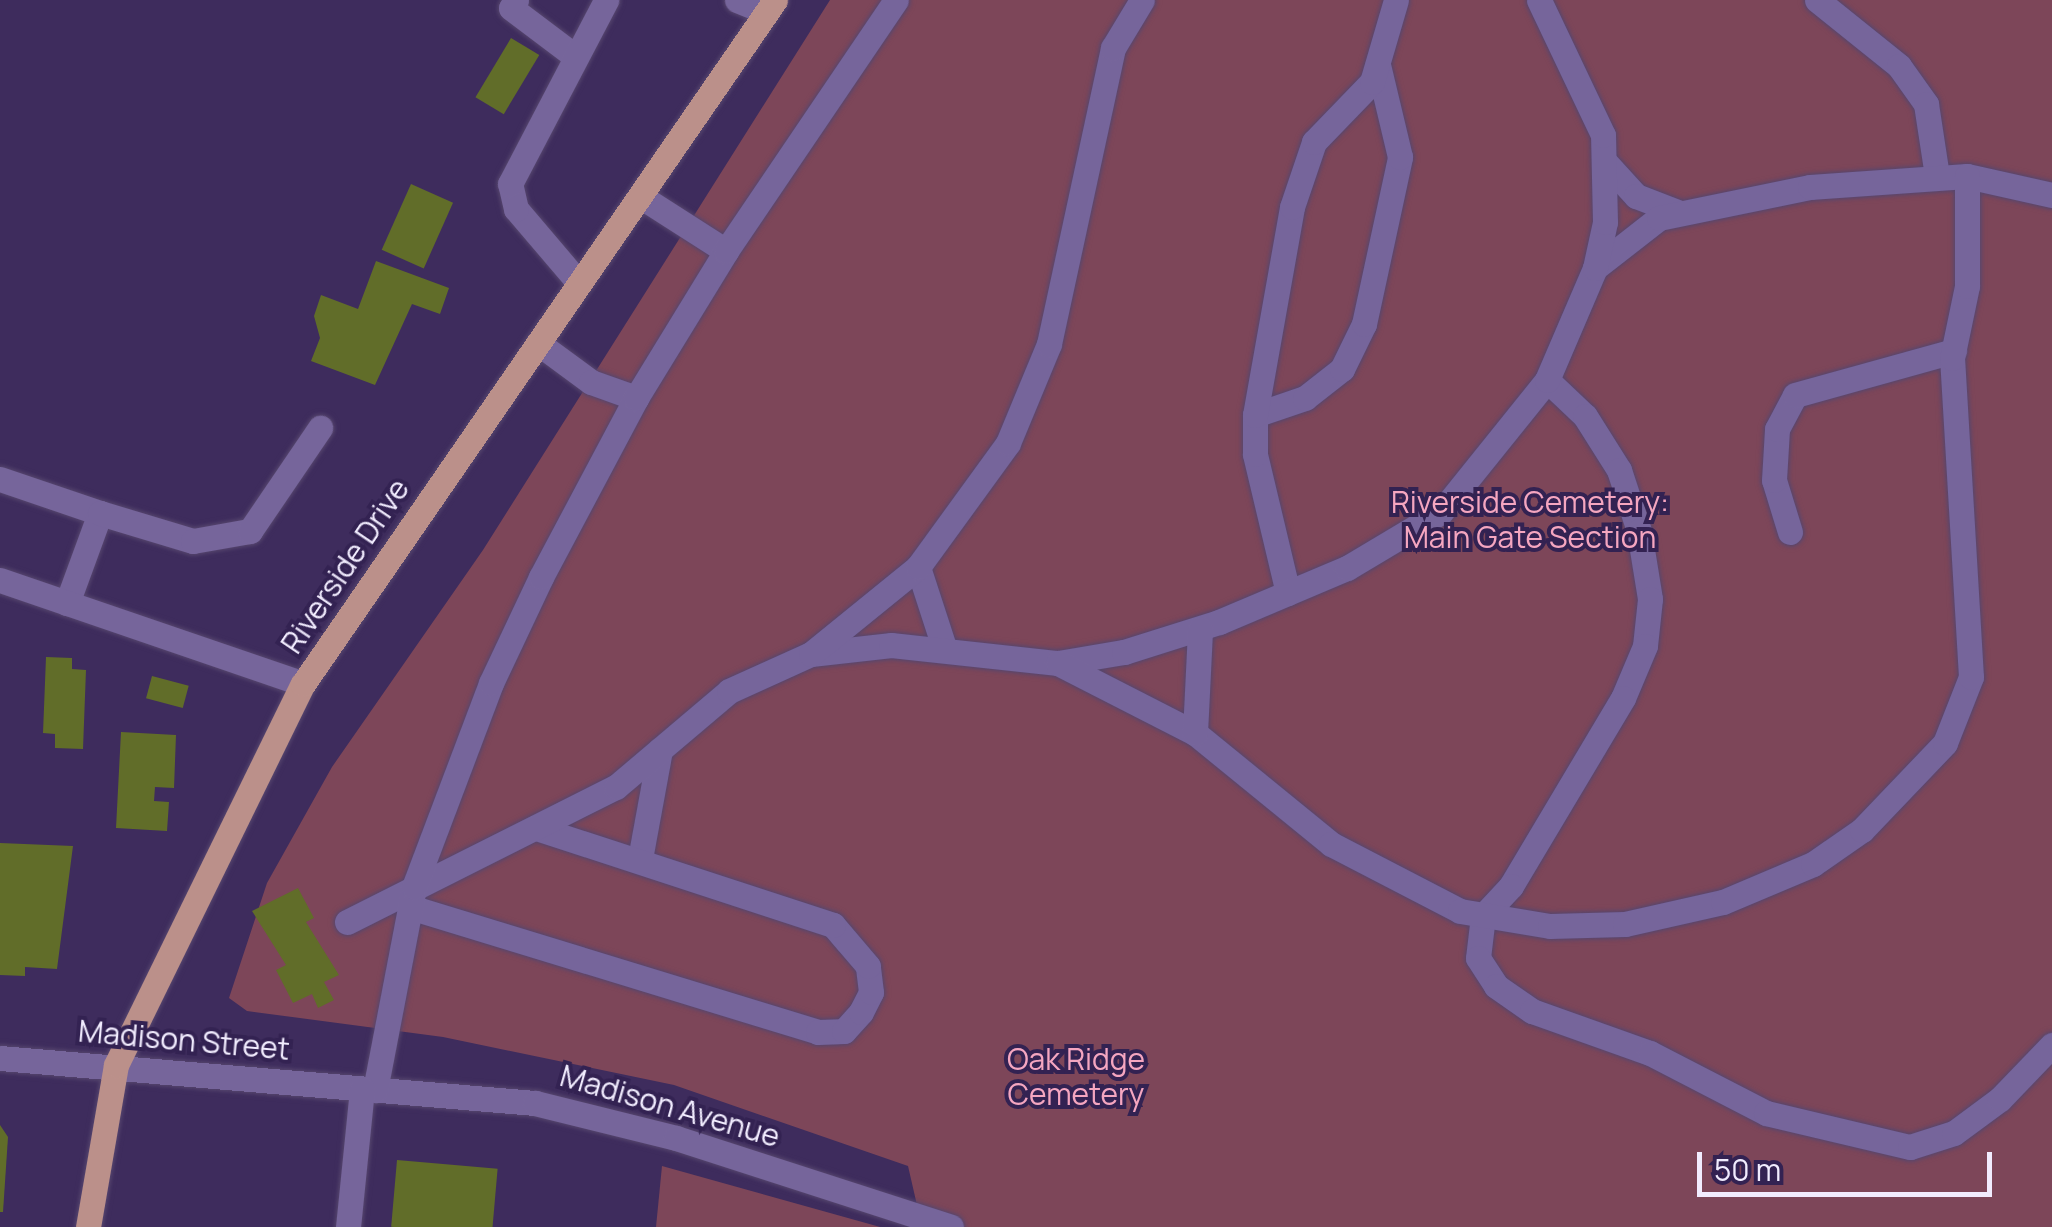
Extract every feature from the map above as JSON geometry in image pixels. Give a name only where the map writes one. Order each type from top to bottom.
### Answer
[{"type":"main road","name":"Riverside Drive","points":[[88,1227],[116,1065],[303,684],[771,6]]},
{"type":"street","points":[[516,0],[511,8],[576,58]]},
{"type":"street","points":[[579,283],[516,209],[510,184],[606,0]]},
{"type":"street","points":[[736,0],[771,6]]},
{"type":"street","points":[[348,1227],[369,1090],[412,897],[492,684],[636,398],[726,251],[896,0]]},
{"type":"street","points":[[347,922],[412,897],[616,787],[729,691],[811,654],[918,568],[1008,443],[1049,344],[1113,48],[1142,0]]},
{"type":"street","points":[[1288,593],[1255,454],[1255,415],[1305,161],[1372,82],[1396,0]]},
{"type":"street","points":[[1058,663],[1200,629],[1347,568],[1441,512],[1547,380],[1596,268],[1604,222],[1604,162],[1591,106],[1538,0]]},
{"type":"street","points":[[1817,0],[1898,66],[1926,104],[1937,176]]},
{"type":"street","points":[[1255,415],[1305,398],[1342,369],[1364,324],[1399,167],[1378,65]]},
{"type":"street","points":[[1604,162],[1636,196],[1678,212]]},
{"type":"street","points":[[811,654],[944,647],[1058,663],[1195,732],[1331,844],[1386,877],[1483,916],[1550,926],[1625,924],[1723,902],[1813,864],[1862,830],[1945,742],[1971,677],[1973,632],[1962,576],[1954,351],[1967,286],[1967,176]]},
{"type":"street","points":[[1596,268],[1629,237],[1678,212],[1810,186],[1967,176],[2052,194]]},
{"type":"street","points":[[640,196],[726,251]]},
{"type":"street","points":[[538,342],[591,382],[636,398]]},
{"type":"street","points":[[1790,532],[1774,480],[1777,429],[1795,395],[1954,351]]},
{"type":"street","points":[[1547,380],[1585,416],[1618,470],[1639,531],[1650,599],[1645,646],[1623,698],[1532,852],[1483,916],[1478,958],[1496,986],[1532,1011],[1650,1053],[1766,1113],[1840,1136],[1910,1147],[1954,1134],[2000,1099],[2052,1046]]},
{"type":"street","points":[[0,479],[193,541],[250,530],[320,428]]},
{"type":"street","points":[[67,602],[100,513]]},
{"type":"street","points":[[918,568],[944,647]]},
{"type":"street","points":[[0,580],[303,684]]},
{"type":"street","points":[[1195,732],[1200,629]]},
{"type":"street","points":[[640,859],[660,750]]},
{"type":"street","points":[[412,897],[818,1032],[844,1031],[861,1012],[871,992],[868,966],[832,926],[640,859],[537,828]]},
{"type":"street","name":"Madison Street","points":[[0,1058],[116,1065],[369,1090]]},
{"type":"street","name":"Madison Avenue","points":[[369,1090],[535,1102],[676,1138],[952,1227]]},
{"type":"green space","name":"Riverside Cemetery: Main Gate Section","points":[[830,0],[2052,0],[2052,1227],[922,1227],[908,1166],[674,1085],[443,1037],[247,1011],[229,998],[267,883],[332,767],[483,550]]},
{"type":"green space","points":[[662,1166],[873,1225],[880,1227],[656,1227]]},
{"type":"building","points":[[511,38],[539,55],[504,114],[475,97]]},
{"type":"building","points":[[411,184],[453,203],[424,268],[382,250]]},
{"type":"building","points":[[376,261],[449,288],[440,314],[412,304],[375,385],[311,361],[320,338],[314,316],[321,295],[358,309]]},
{"type":"building","points":[[46,657],[72,658],[72,669],[86,670],[83,749],[55,748],[55,734],[43,733]]},
{"type":"building","points":[[152,676],[189,686],[183,708],[146,698]]},
{"type":"building","points":[[121,732],[176,735],[174,788],[155,787],[154,801],[169,802],[167,831],[116,828]]},
{"type":"building","points":[[0,843],[73,846],[57,969],[25,967],[25,976],[0,975]]},
{"type":"building","points":[[298,888],[314,918],[306,922],[339,975],[324,982],[334,1000],[318,1008],[312,994],[293,1003],[276,970],[286,965],[252,911]]},
{"type":"building","points":[[0,1125],[8,1137],[3,1212],[0,1212]]},
{"type":"building","points":[[397,1160],[498,1169],[493,1227],[391,1227]]},
{"type":"park label","name":"Oak Ridge Cemetery","points":[[1076,1076]]}]
